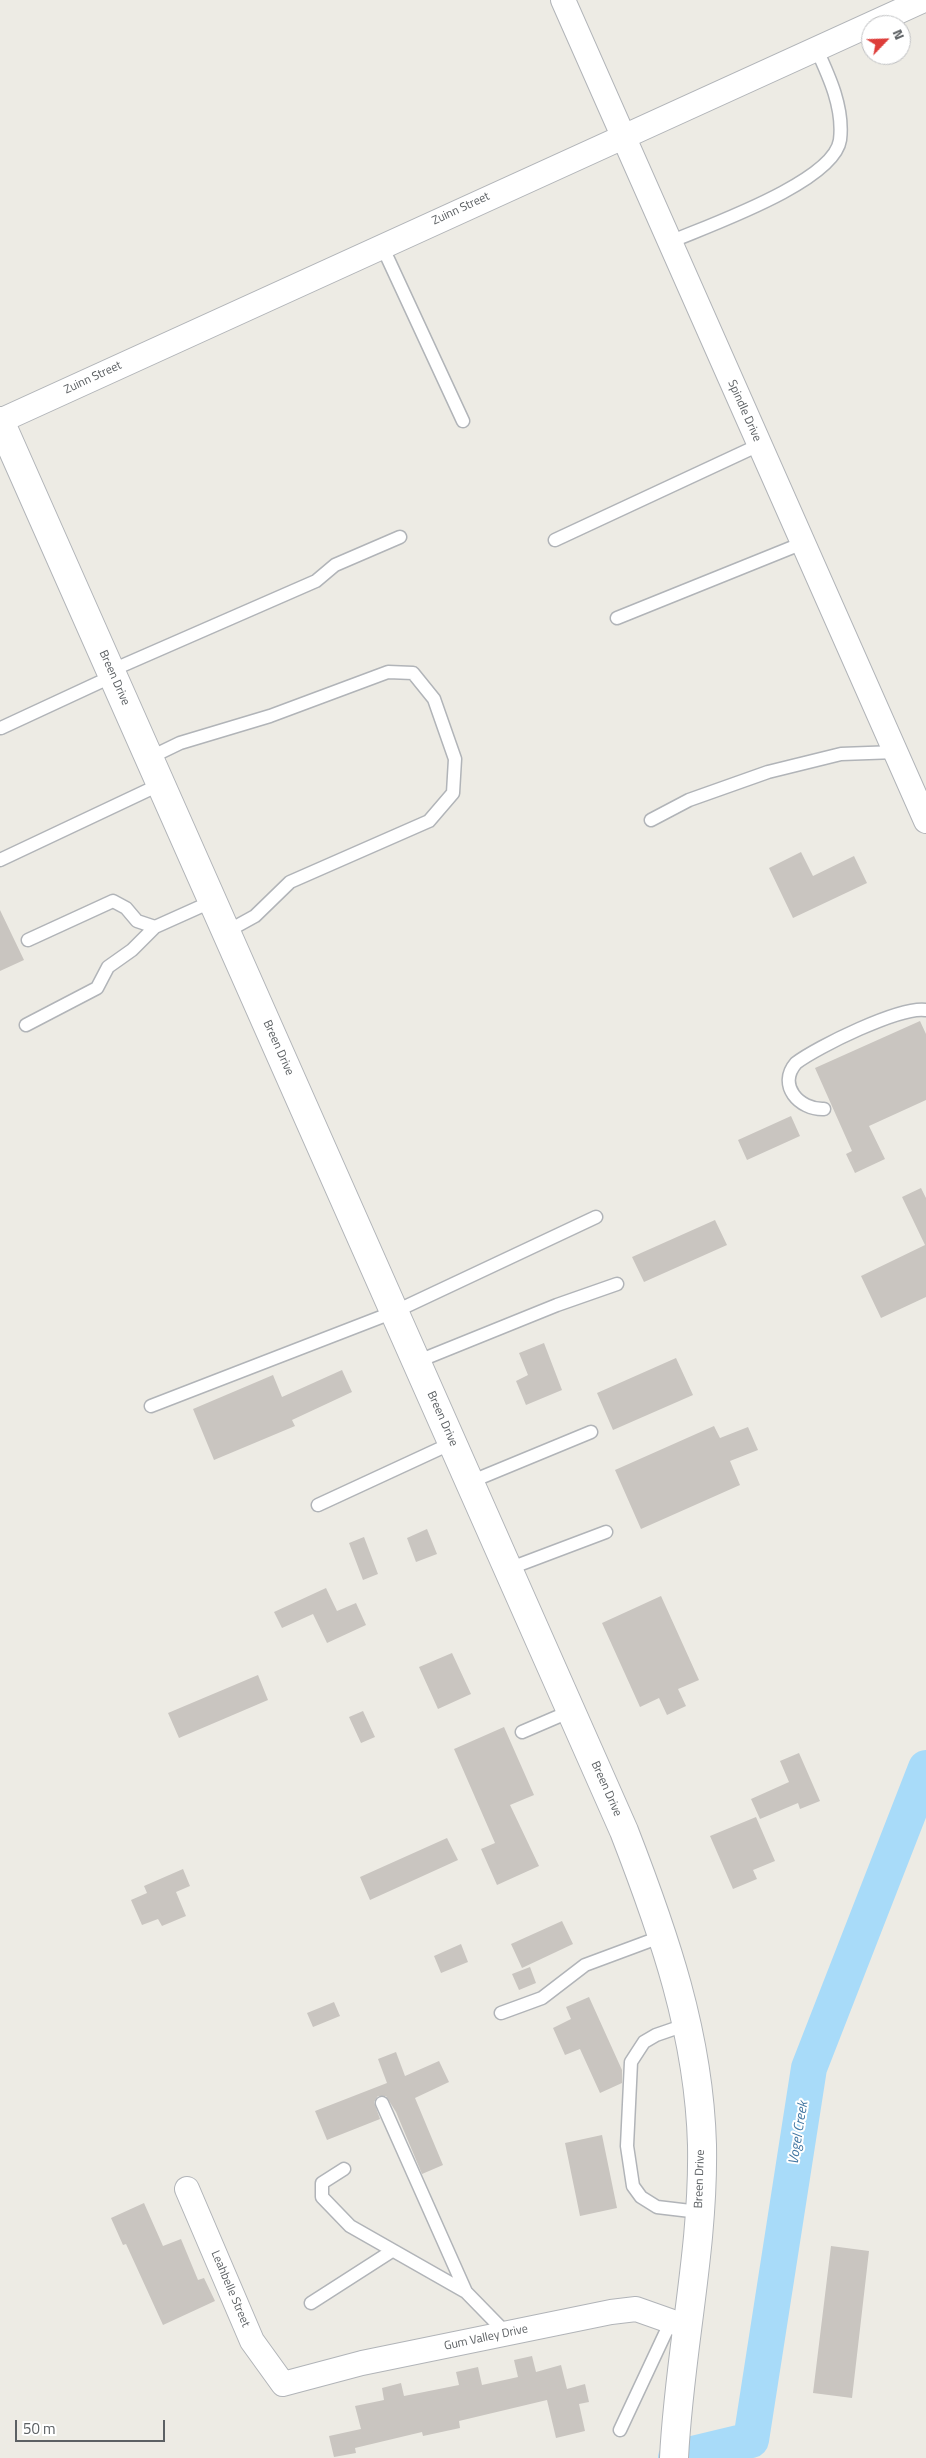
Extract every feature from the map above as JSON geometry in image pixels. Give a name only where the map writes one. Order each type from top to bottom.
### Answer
[{"type":"street","name":"Zuinn Street","points":[[0,421],[623,135],[924,0]]},
{"type":"street","name":"Spindle Drive","points":[[568,2],[623,135],[926,821]]},
{"type":"street","name":"Breen Drive","points":[[0,421],[624,1831],[663,1936],[688,2024],[699,2096],[702,2146],[699,2212],[679,2324],[674,2458]]},
{"type":"street","name":"Leahbelle Street","points":[[188,2189],[252,2341],[284,2384]]},
{"type":"street","name":"Gum Valley Drive","points":[[284,2384],[362,2363],[507,2334],[580,2317],[636,2309],[679,2324]]},
{"type":"lane","points":[[670,242],[773,198],[814,174],[832,158],[840,141],[839,115],[831,83],[816,48]]},
{"type":"lane","points":[[382,246],[463,421]]},
{"type":"lane","points":[[555,540],[760,445]]},
{"type":"lane","points":[[1,728],[112,674],[316,581],[335,565],[400,537]]},
{"type":"lane","points":[[617,618],[803,543]]},
{"type":"lane","points":[[149,758],[180,743],[270,716],[388,672],[413,673],[434,699],[455,759],[453,793],[429,821],[290,882],[255,916],[226,932]]},
{"type":"lane","points":[[651,820],[689,800],[768,772],[841,754],[896,752]]},
{"type":"lane","points":[[0,860],[161,784]]},
{"type":"lane","points":[[28,940],[113,901],[126,908],[138,921],[155,927]]},
{"type":"lane","points":[[26,1025],[97,988],[108,967],[132,950],[155,927],[213,901]]},
{"type":"lane","points":[[824,1109],[812,1109],[804,1106],[796,1098],[788,1080],[790,1064],[880,1020],[903,1012],[926,1010]]},
{"type":"lane","points":[[151,1406],[394,1312],[596,1216]]},
{"type":"lane","points":[[416,1362],[557,1305],[617,1284]]},
{"type":"lane","points":[[470,1482],[591,1432]]},
{"type":"lane","points":[[318,1505],[452,1443]]},
{"type":"lane","points":[[508,1569],[606,1532]]},
{"type":"lane","points":[[522,1732],[571,1711]]},
{"type":"lane","points":[[501,2013],[542,1998],[585,1965],[663,1936]]},
{"type":"lane","points":[[688,2024],[644,2042],[631,2062],[627,2146],[633,2186],[641,2197],[657,2207],[699,2212]]},
{"type":"lane","points":[[382,2103],[466,2292]]},
{"type":"lane","points":[[344,2169],[322,2183],[322,2197],[350,2226],[466,2292],[507,2334]]},
{"type":"lane","points":[[311,2303],[392,2251]]},
{"type":"lane","points":[[620,2430],[679,2324]]},
{"type":"building","points":[[801,852],[813,876],[854,856],[867,883],[793,918],[769,868]]},
{"type":"building","points":[[0,910],[24,960],[0,971]]},
{"type":"building","points":[[920,1021],[926,1034],[926,1100],[869,1126],[885,1159],[855,1173],[846,1154],[852,1151],[815,1068]]},
{"type":"building","points":[[791,1116],[800,1136],[747,1160],[738,1140]]},
{"type":"building","points":[[921,1188],[926,1198],[926,1297],[881,1318],[861,1276],[925,1245],[902,1197]]},
{"type":"building","points":[[715,1220],[727,1245],[644,1282],[632,1257]]},
{"type":"building","points":[[544,1343],[562,1390],[526,1405],[516,1381],[528,1375],[519,1353]]},
{"type":"building","points":[[676,1358],[693,1395],[613,1430],[597,1393]]},
{"type":"building","points":[[342,1370],[352,1392],[292,1420],[295,1426],[214,1460],[193,1409],[273,1375],[282,1397]]},
{"type":"building","points":[[714,1426],[720,1438],[748,1427],[758,1450],[730,1461],[740,1485],[641,1529],[615,1470]]},
{"type":"building","points":[[427,1529],[437,1554],[416,1562],[407,1538]]},
{"type":"building","points":[[364,1537],[378,1574],[363,1580],[349,1543]]},
{"type":"building","points":[[326,1588],[337,1611],[356,1603],[366,1625],[327,1643],[313,1614],[282,1628],[274,1612]]},
{"type":"building","points":[[661,1596],[699,1680],[678,1689],[686,1706],[667,1715],[659,1698],[640,1707],[602,1623]]},
{"type":"building","points":[[452,1653],[471,1694],[438,1709],[419,1667]]},
{"type":"building","points":[[258,1675],[268,1700],[179,1738],[168,1713]]},
{"type":"building","points":[[363,1711],[375,1737],[361,1743],[349,1717]]},
{"type":"building","points":[[504,1727],[534,1795],[510,1805],[539,1866],[497,1885],[481,1849],[495,1843],[454,1749]]},
{"type":"building","points":[[799,1753],[820,1801],[800,1809],[798,1803],[760,1819],[751,1799],[789,1782],[780,1761]]},
{"type":"building","points":[[756,1817],[775,1861],[753,1870],[757,1879],[733,1889],[710,1836]]},
{"type":"building","points":[[447,1838],[458,1860],[370,1900],[360,1877]]},
{"type":"building","points":[[183,1869],[190,1886],[176,1892],[186,1916],[162,1926],[158,1919],[142,1925],[131,1900],[147,1893],[144,1886]]},
{"type":"building","points":[[562,1921],[573,1944],[522,1968],[511,1944]]},
{"type":"building","points":[[461,1944],[468,1962],[441,1973],[434,1956]]},
{"type":"building","points":[[530,1967],[536,1983],[519,1990],[512,1974]]},
{"type":"building","points":[[589,1997],[622,2070],[622,2083],[600,2093],[580,2049],[565,2055],[553,2028],[571,2019],[566,2007]]},
{"type":"building","points":[[334,2002],[340,2016],[313,2027],[307,2013]]},
{"type":"building","points":[[396,2052],[405,2076],[439,2061],[449,2082],[415,2098],[443,2165],[422,2174],[396,2112],[386,2096],[378,2096],[374,2102],[380,2119],[327,2140],[315,2111],[387,2083],[378,2059]]},
{"type":"building","points":[[602,2135],[617,2208],[580,2216],[565,2143]]},
{"type":"building","points":[[144,2203],[163,2246],[181,2239],[198,2280],[204,2278],[215,2301],[163,2325],[126,2244],[123,2245],[111,2218]]},
{"type":"building","points":[[831,2246],[869,2251],[852,2398],[813,2393]]},
{"type":"building","points":[[532,2356],[536,2372],[561,2365],[567,2389],[585,2384],[589,2402],[579,2404],[585,2431],[556,2438],[547,2400],[459,2421],[460,2428],[423,2436],[422,2432],[355,2448],[356,2453],[334,2457],[329,2436],[361,2429],[355,2406],[384,2400],[382,2388],[401,2383],[404,2396],[459,2385],[456,2372],[478,2367],[482,2385],[518,2377],[514,2360]]},
{"type":"waterway","name":"Vogel Creek","points":[[676,2458],[751,2440],[809,2068],[926,1768]]}]
